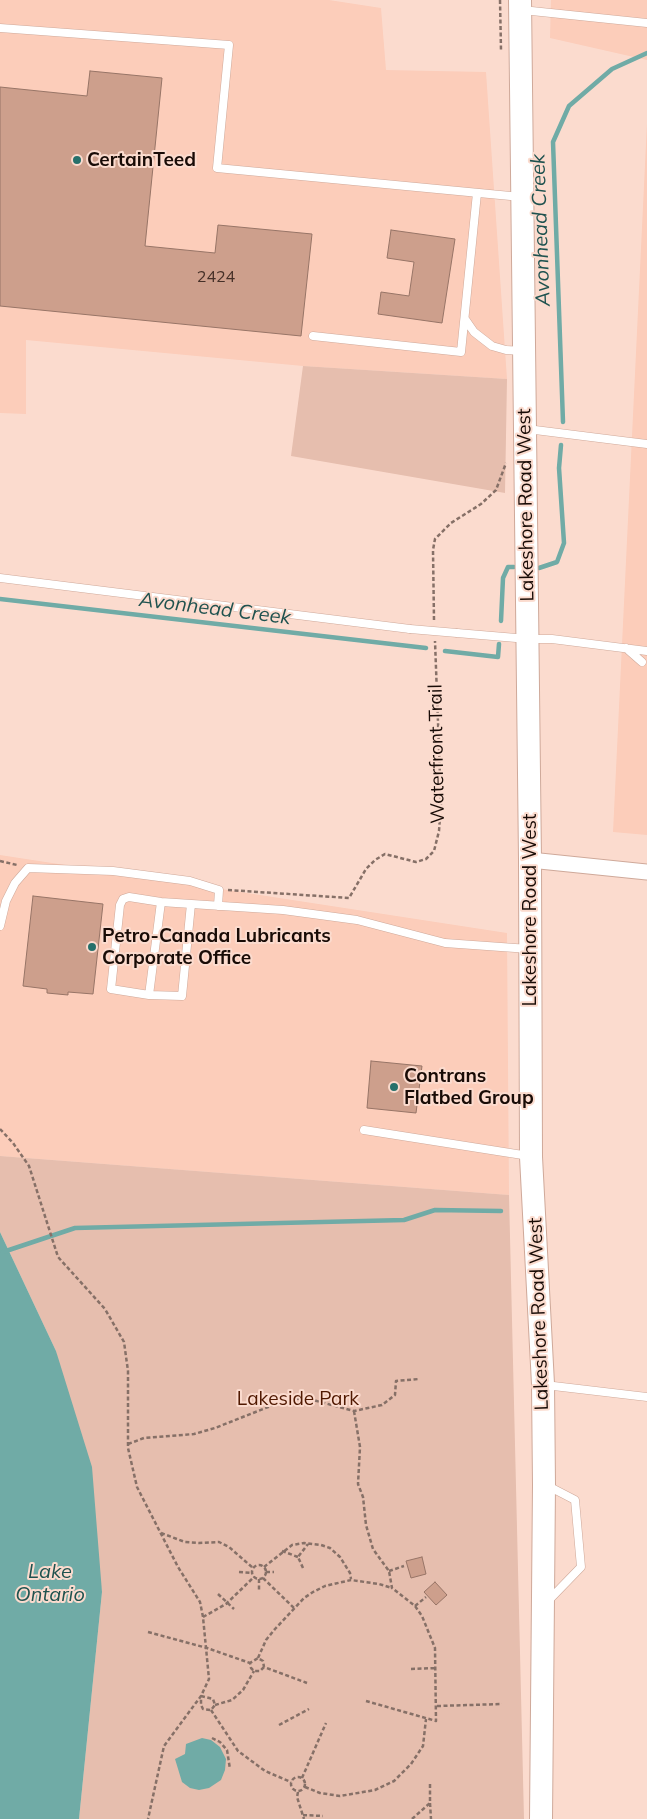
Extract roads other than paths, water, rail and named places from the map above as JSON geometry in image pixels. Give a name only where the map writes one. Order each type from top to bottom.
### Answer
[{"type":"main road","name":"Lakeshore Road West","points":[[520,5],[531,950],[531,1157],[543,1384],[541,1819]]},
{"type":"street","points":[[530,860],[647,872]]},
{"type":"lane","points":[[520,5],[647,23]]},
{"type":"lane","points":[[0,28],[229,45],[217,168],[522,198]]},
{"type":"lane","points":[[314,336],[461,352],[477,193]]},
{"type":"lane","points":[[465,319],[474,332],[492,346],[506,350],[524,351]]},
{"type":"lane","points":[[525,429],[647,444]]},
{"type":"lane","points":[[0,578],[410,628],[528,639],[552,638],[647,651]]},
{"type":"lane","points":[[626,648],[642,662]]},
{"type":"lane","points":[[0,926],[6,901],[15,883],[28,868],[113,871],[190,881],[219,890],[218,906]]},
{"type":"lane","points":[[192,904],[182,996],[149,995],[111,989],[120,905],[123,899],[129,897],[161,902],[192,904],[218,906],[283,910],[357,920],[445,944],[531,950]]},
{"type":"lane","points":[[149,995],[161,902]]},
{"type":"lane","points":[[364,1130],[531,1157]]},
{"type":"lane","points":[[543,1384],[647,1397]]},
{"type":"lane","points":[[543,1606],[581,1567],[575,1500],[544,1484]]},
{"type":"water","name":"Lake Ontario","points":[[0,1232],[56,1351],[92,1467],[102,1592],[79,1819],[0,1819]]},
{"type":"water","points":[[202,1738],[211,1740],[220,1747],[226,1759],[225,1770],[221,1780],[209,1788],[199,1790],[190,1788],[182,1782],[175,1759],[185,1754],[186,1744]]},
{"type":"waterway","name":"Avonhead Creek","points":[[563,422],[553,142],[569,106],[612,69],[647,53]]},
{"type":"waterway","name":"Avonhead Creek","points":[[539,568],[557,562],[564,543],[559,468],[561,445]]},
{"type":"waterway","name":"Avonhead Creek","points":[[501,621],[503,578],[508,567],[514,567]]},
{"type":"waterway","name":"Avonhead Creek","points":[[0,599],[426,648]]},
{"type":"waterway","name":"Avonhead Creek","points":[[445,651],[498,657],[499,644]]},
{"type":"waterway","points":[[3,1252],[75,1228],[404,1220],[435,1210],[501,1211]]},
{"type":"place","name":"CertainTeed","points":[[77,160]]},
{"type":"place","name":"Petro-Canada Lubricants Corporate Office","points":[[92,947]]},
{"type":"place","name":"Contrans Flatbed Group","points":[[394,1087]]},
{"type":"park label","name":"Lakeside Park","points":[[298,1399]]}]
